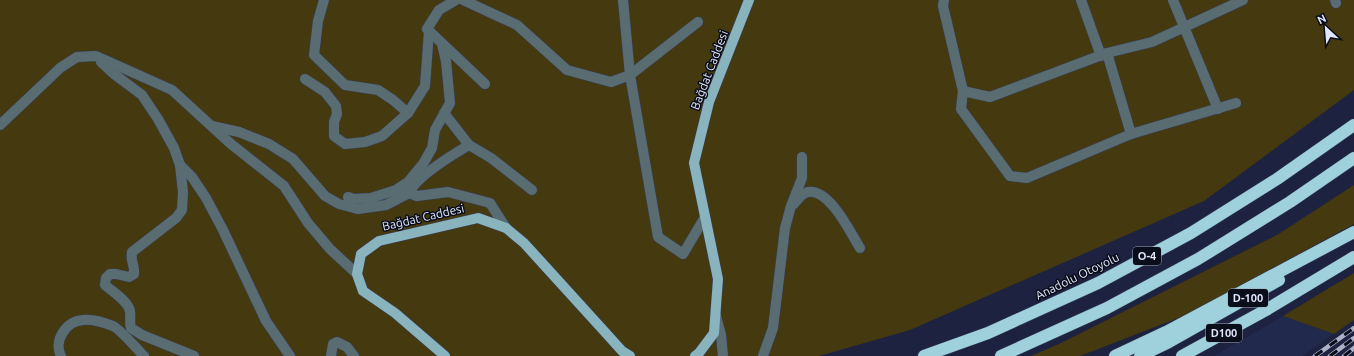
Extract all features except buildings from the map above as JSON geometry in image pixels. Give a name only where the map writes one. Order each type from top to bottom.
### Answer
[{"type":"highway","name":"Anadolu Otoyolu","points":[[924,356],[988,333],[1105,279],[1191,232],[1277,179],[1354,125]]},
{"type":"highway","name":"O-4","points":[[1001,356],[1107,308],[1198,259],[1290,202],[1354,158]]},
{"type":"highway","points":[[1115,356],[1166,332],[1354,232]]},
{"type":"highway","name":"D-100","points":[[1140,356],[1167,343],[1250,297],[1354,236]]},
{"type":"highway","name":"D-100","points":[[1266,310],[1354,257]]},
{"type":"highway","points":[[1195,356],[1266,310]]},
{"type":"highway","name":"D100","points":[[1182,356],[1266,310]]},
{"type":"main road","name":"Bağdat Caddesi","points":[[695,356],[714,333],[718,279],[694,163],[709,102],[746,11],[749,0]]},
{"type":"main road","name":"Bağdat Caddesi","points":[[357,274],[361,254],[379,241],[478,218],[506,228],[524,242],[604,332],[622,351],[630,356]]},
{"type":"main road","points":[[357,274],[363,291],[394,313],[445,356]]},
{"type":"street","points":[[324,0],[318,21],[314,55],[345,85],[378,90],[408,113]]},
{"type":"street","points":[[305,79],[325,92],[336,106],[337,114],[334,122],[334,136],[345,144],[365,142],[382,136],[408,113],[425,86],[429,31],[427,29],[439,10],[456,0]]},
{"type":"street","points":[[463,0],[517,25],[567,70],[611,82],[630,75],[698,22]]},
{"type":"street","points":[[623,0],[630,75],[658,237],[683,254],[705,217]]},
{"type":"street","points":[[944,0],[944,6],[963,91],[961,109],[1010,176],[1027,178],[1131,134],[1236,103]]},
{"type":"street","points":[[1081,0],[1104,54],[1131,134]]},
{"type":"street","points":[[1173,0],[1218,108]]},
{"type":"street","points":[[963,91],[990,97],[1104,54],[1152,42],[1243,0]]},
{"type":"street","points":[[429,31],[485,84]]},
{"type":"street","points":[[348,197],[354,199],[370,198],[396,190],[408,182],[423,164],[432,148],[435,130],[450,103],[446,60],[442,44]]},
{"type":"street","points":[[0,125],[60,68],[77,57],[96,56],[172,90],[231,144],[284,186],[308,223],[330,249],[357,274]]},
{"type":"street","points":[[96,56],[114,74],[142,95],[158,118],[174,148],[180,164],[183,192],[182,210],[176,218],[132,252],[131,259],[135,269],[134,274],[129,277],[110,274],[106,278],[105,285],[127,303],[130,312],[129,321],[131,328],[142,335],[194,356]]},
{"type":"street","points":[[444,113],[469,145],[490,158],[532,190]]},
{"type":"street","points":[[210,125],[239,132],[275,148],[293,159],[326,196],[339,204],[358,209],[386,205],[410,193],[413,186],[442,162],[469,145]]},
{"type":"street","points":[[763,356],[772,328],[785,228],[791,206],[802,178],[802,157]]},
{"type":"street","points":[[180,164],[192,177],[206,198],[223,230],[266,321],[290,356]]},
{"type":"street","points":[[410,193],[417,196],[448,192],[490,204],[506,228]]},
{"type":"street","points":[[791,206],[807,192],[817,192],[829,201],[845,223],[860,248]]},
{"type":"street","points":[[715,312],[721,335],[723,356]]},
{"type":"street","points":[[61,356],[59,341],[62,332],[72,324],[82,320],[114,327],[144,356]]},
{"type":"street","points":[[331,356],[332,344],[337,342],[347,347],[354,356]]},
{"type":"shaded area","points":[[0,0],[1354,0],[1354,90],[1204,201],[910,330],[819,356],[0,356]]},
{"type":"shaded area","points":[[1354,185],[1354,224],[1186,315],[1080,356],[1031,356],[1061,343],[1277,235]]},
{"type":"shaded area","points":[[1354,273],[1354,320],[1334,334],[1283,316]]},
{"type":"shaded area","points":[[1283,316],[1334,334],[1302,356],[1214,356]]},
{"type":"railway","points":[[1315,356],[1354,328]]},
{"type":"railway","points":[[1330,356],[1354,338]]},
{"type":"railway","points":[[1344,356],[1354,348]]}]
